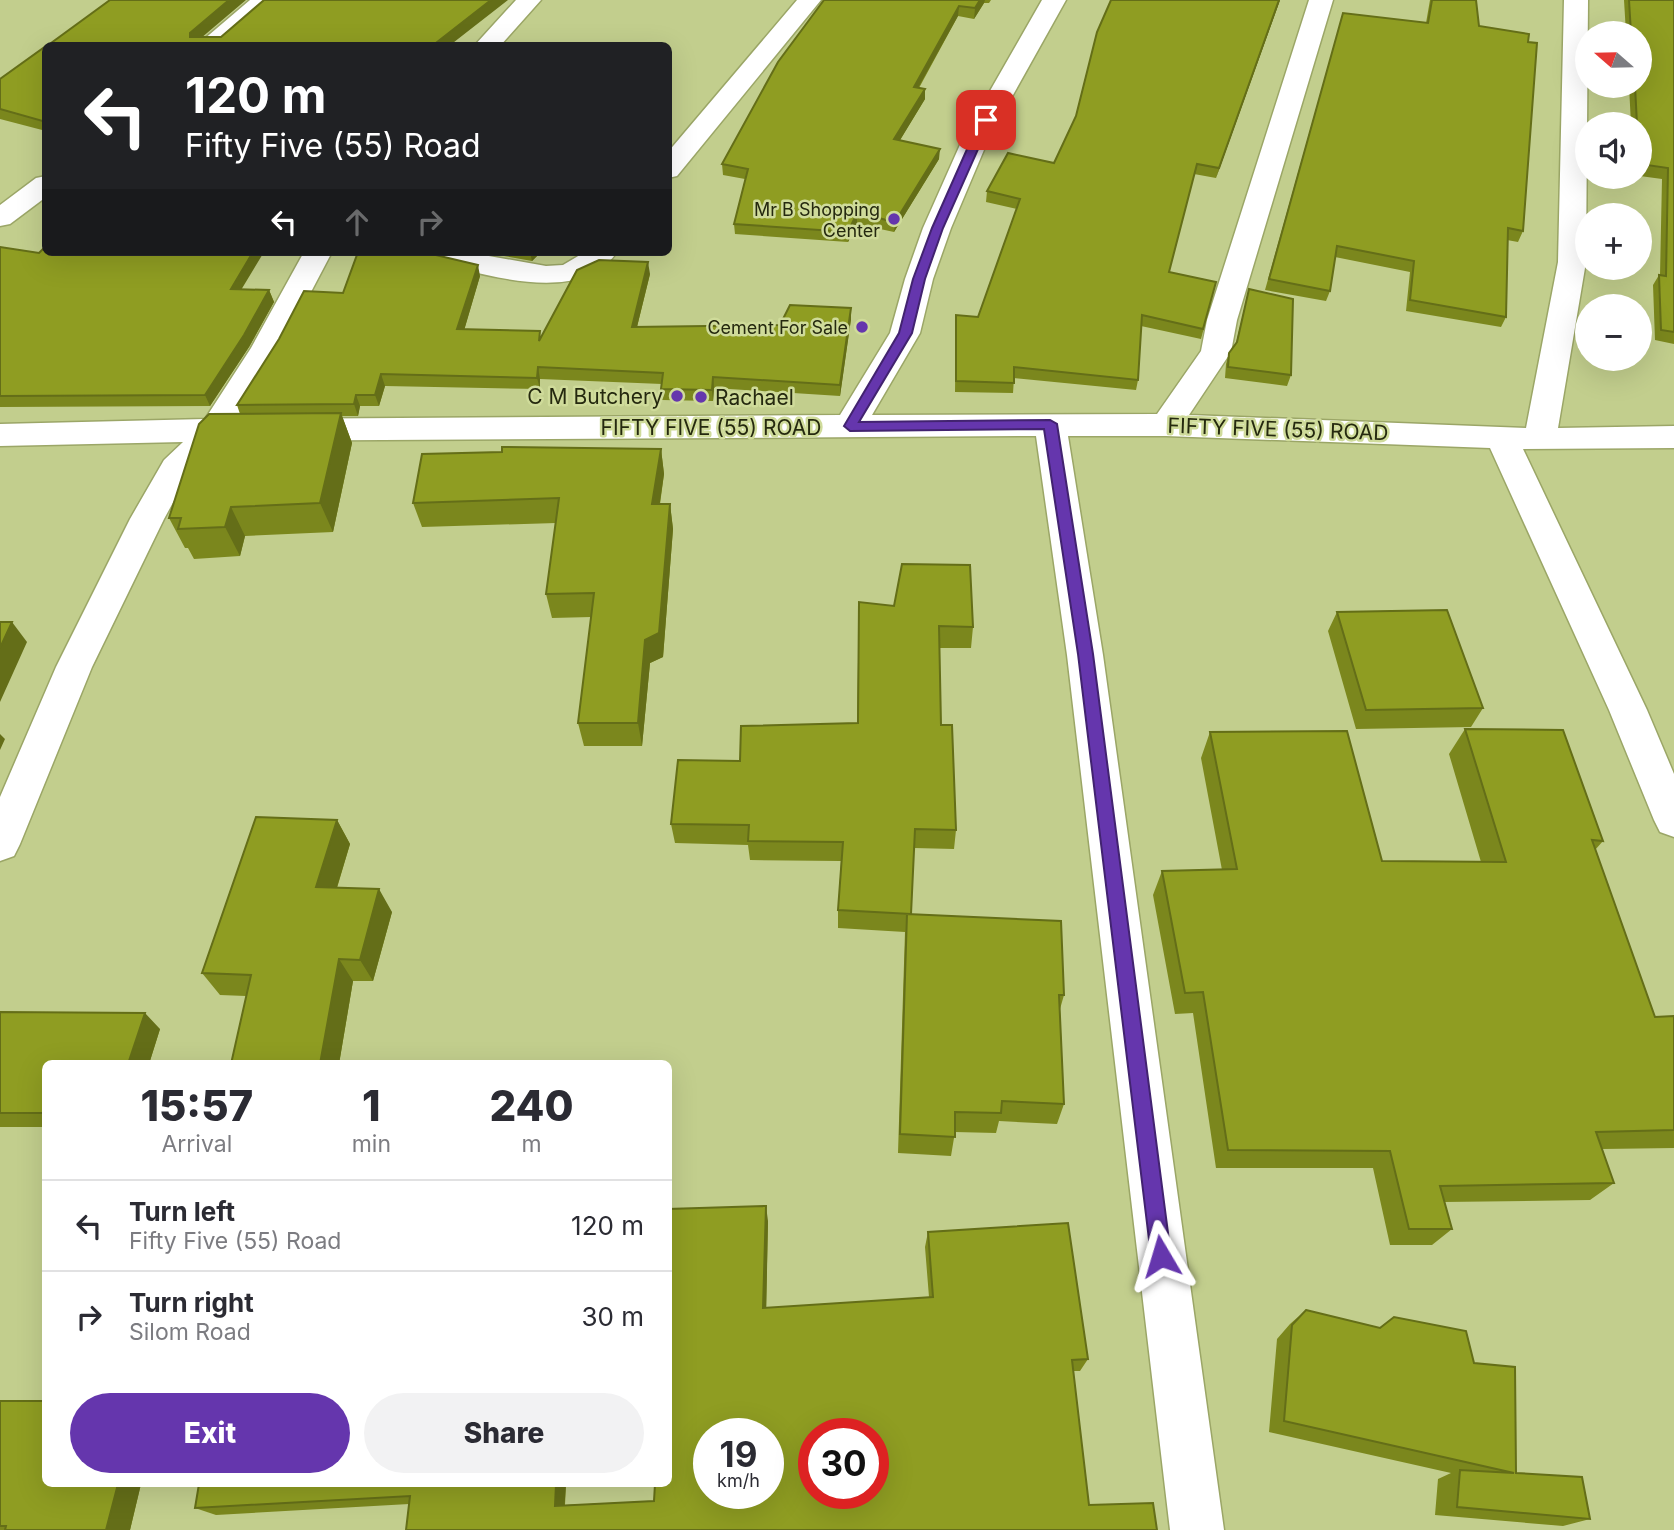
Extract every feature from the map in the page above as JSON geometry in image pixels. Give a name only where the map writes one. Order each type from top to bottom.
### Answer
[{"type":"street","points":[[213,42],[264,0]]},
{"type":"street","points":[[490,42],[529,0]]},
{"type":"street","points":[[672,165],[808,0]]},
{"type":"street","points":[[850,426],[905,333],[919,279],[937,228],[976,138],[1054,0]]},
{"type":"street","points":[[1166,425],[1216,352],[1229,298],[1321,0]]},
{"type":"street","points":[[1540,439],[1572,262],[1576,0]]},
{"type":"street","points":[[0,188],[42,187]]},
{"type":"street","points":[[0,218],[42,188]]},
{"type":"street","points":[[0,844],[74,667],[146,519],[176,468],[214,429],[266,349],[316,256]]},
{"type":"street","points":[[446,256],[520,270],[559,274],[586,266],[598,256]]},
{"type":"street","points":[[1050,424],[1085,654],[1197,1530]]},
{"type":"street","name":"FIFTY FIVE (55) ROAD","points":[[0,435],[214,429],[1050,424],[1166,425],[1540,439],[1674,438]]},
{"type":"street","points":[[1501,437],[1628,710],[1674,820]]},
{"type":"building","points":[[110,0],[229,0],[190,33],[190,37],[221,37],[264,0],[491,0],[437,42],[52,42]]},
{"type":"building","points":[[824,0],[980,0],[975,8],[959,6],[914,87],[925,89],[894,139],[940,149],[895,222],[857,213],[848,232],[734,224],[748,169],[722,164],[778,62]]},
{"type":"building","points":[[1111,0],[1279,0],[1219,168],[1197,164],[1169,272],[1216,282],[1203,329],[1142,315],[1138,380],[1014,367],[1014,383],[956,381],[956,315],[978,317],[1020,199],[987,191],[1008,153],[1054,163],[1076,116],[1097,32]]},
{"type":"building","points":[[1432,0],[1476,0],[1479,26],[1529,34],[1528,42],[1537,43],[1523,231],[1508,228],[1506,317],[1410,300],[1414,261],[1337,246],[1330,291],[1269,279],[1343,13],[1428,23]]},
{"type":"building","points":[[1629,0],[1674,0],[1674,332],[1661,330],[1659,275],[1666,276],[1668,168],[1652,166],[1652,112],[1636,112],[1636,98],[1652,98],[1652,21],[1630,21]]},
{"type":"building","points":[[42,49],[42,121],[0,109],[0,79]]},
{"type":"building","points":[[0,247],[39,253],[42,250],[42,256],[251,256],[231,289],[269,290],[205,395],[0,396]]},
{"type":"building","points":[[357,256],[440,256],[478,265],[457,329],[540,331],[539,341],[577,270],[599,260],[648,262],[632,327],[780,325],[790,305],[851,308],[840,385],[713,377],[712,390],[661,389],[663,373],[538,367],[537,378],[381,374],[375,395],[356,395],[354,404],[237,405],[279,339],[304,291],[343,293]]},
{"type":"building","points":[[1249,289],[1293,299],[1291,375],[1228,367],[1229,353],[1237,342]]},
{"type":"building","points":[[341,413],[320,503],[231,507],[225,527],[178,529],[181,518],[169,518],[199,424],[209,414]]},
{"type":"building","points":[[502,447],[661,449],[652,504],[670,504],[659,633],[645,640],[638,723],[578,723],[594,593],[546,594],[559,498],[413,503],[422,454],[502,452]]},
{"type":"building","points":[[902,564],[970,565],[973,627],[939,626],[941,725],[952,725],[956,830],[915,829],[911,914],[838,910],[843,842],[748,841],[749,825],[671,824],[678,760],[740,761],[741,726],[858,723],[859,602],[894,606]]},
{"type":"building","points":[[1447,610],[1483,708],[1366,710],[1337,612]]},
{"type":"building","points":[[0,622],[12,622],[0,648]]},
{"type":"building","points":[[1465,729],[1563,730],[1603,841],[1592,840],[1655,1017],[1674,1016],[1674,1130],[1596,1132],[1614,1183],[1440,1186],[1452,1229],[1409,1229],[1390,1151],[1228,1150],[1203,992],[1185,993],[1162,871],[1237,869],[1210,732],[1347,731],[1382,861],[1506,862]]},
{"type":"building","points":[[256,817],[337,820],[316,887],[379,889],[360,960],[339,959],[321,1060],[232,1060],[251,975],[202,973]]},
{"type":"building","points":[[907,914],[1061,921],[1064,995],[1059,995],[1064,1104],[1002,1101],[1001,1113],[955,1112],[955,1137],[900,1134]]},
{"type":"building","points":[[0,1012],[145,1013],[129,1060],[42,1060],[42,1113],[0,1113]]},
{"type":"building","points":[[766,1206],[763,1308],[933,1297],[928,1232],[1068,1223],[1088,1359],[1072,1360],[1089,1505],[1153,1503],[1157,1530],[406,1530],[410,1496],[195,1508],[198,1487],[556,1487],[555,1506],[654,1501],[655,1487],[672,1487],[672,1209]]},
{"type":"building","points":[[1306,1310],[1380,1328],[1394,1317],[1466,1331],[1474,1363],[1515,1367],[1516,1473],[1582,1477],[1590,1519],[1457,1507],[1460,1470],[1514,1473],[1284,1421],[1292,1325]]},
{"type":"building","points":[[0,1401],[42,1401],[42,1487],[117,1487],[106,1530],[5,1530],[6,1526],[0,1526]]},
{"type":"place","name":"Mr B Shopping Center","points":[[894,219]]},
{"type":"place","name":"Cement For Sale","points":[[862,327]]},
{"type":"place","name":"C M Butchery","points":[[677,396]]},
{"type":"place","name":"Rachael","points":[[701,397]]},
{"type":"route","points":[[986,120],[937,228],[919,279],[905,333],[850,426],[1050,424],[1085,654],[1161,1256]]}]
